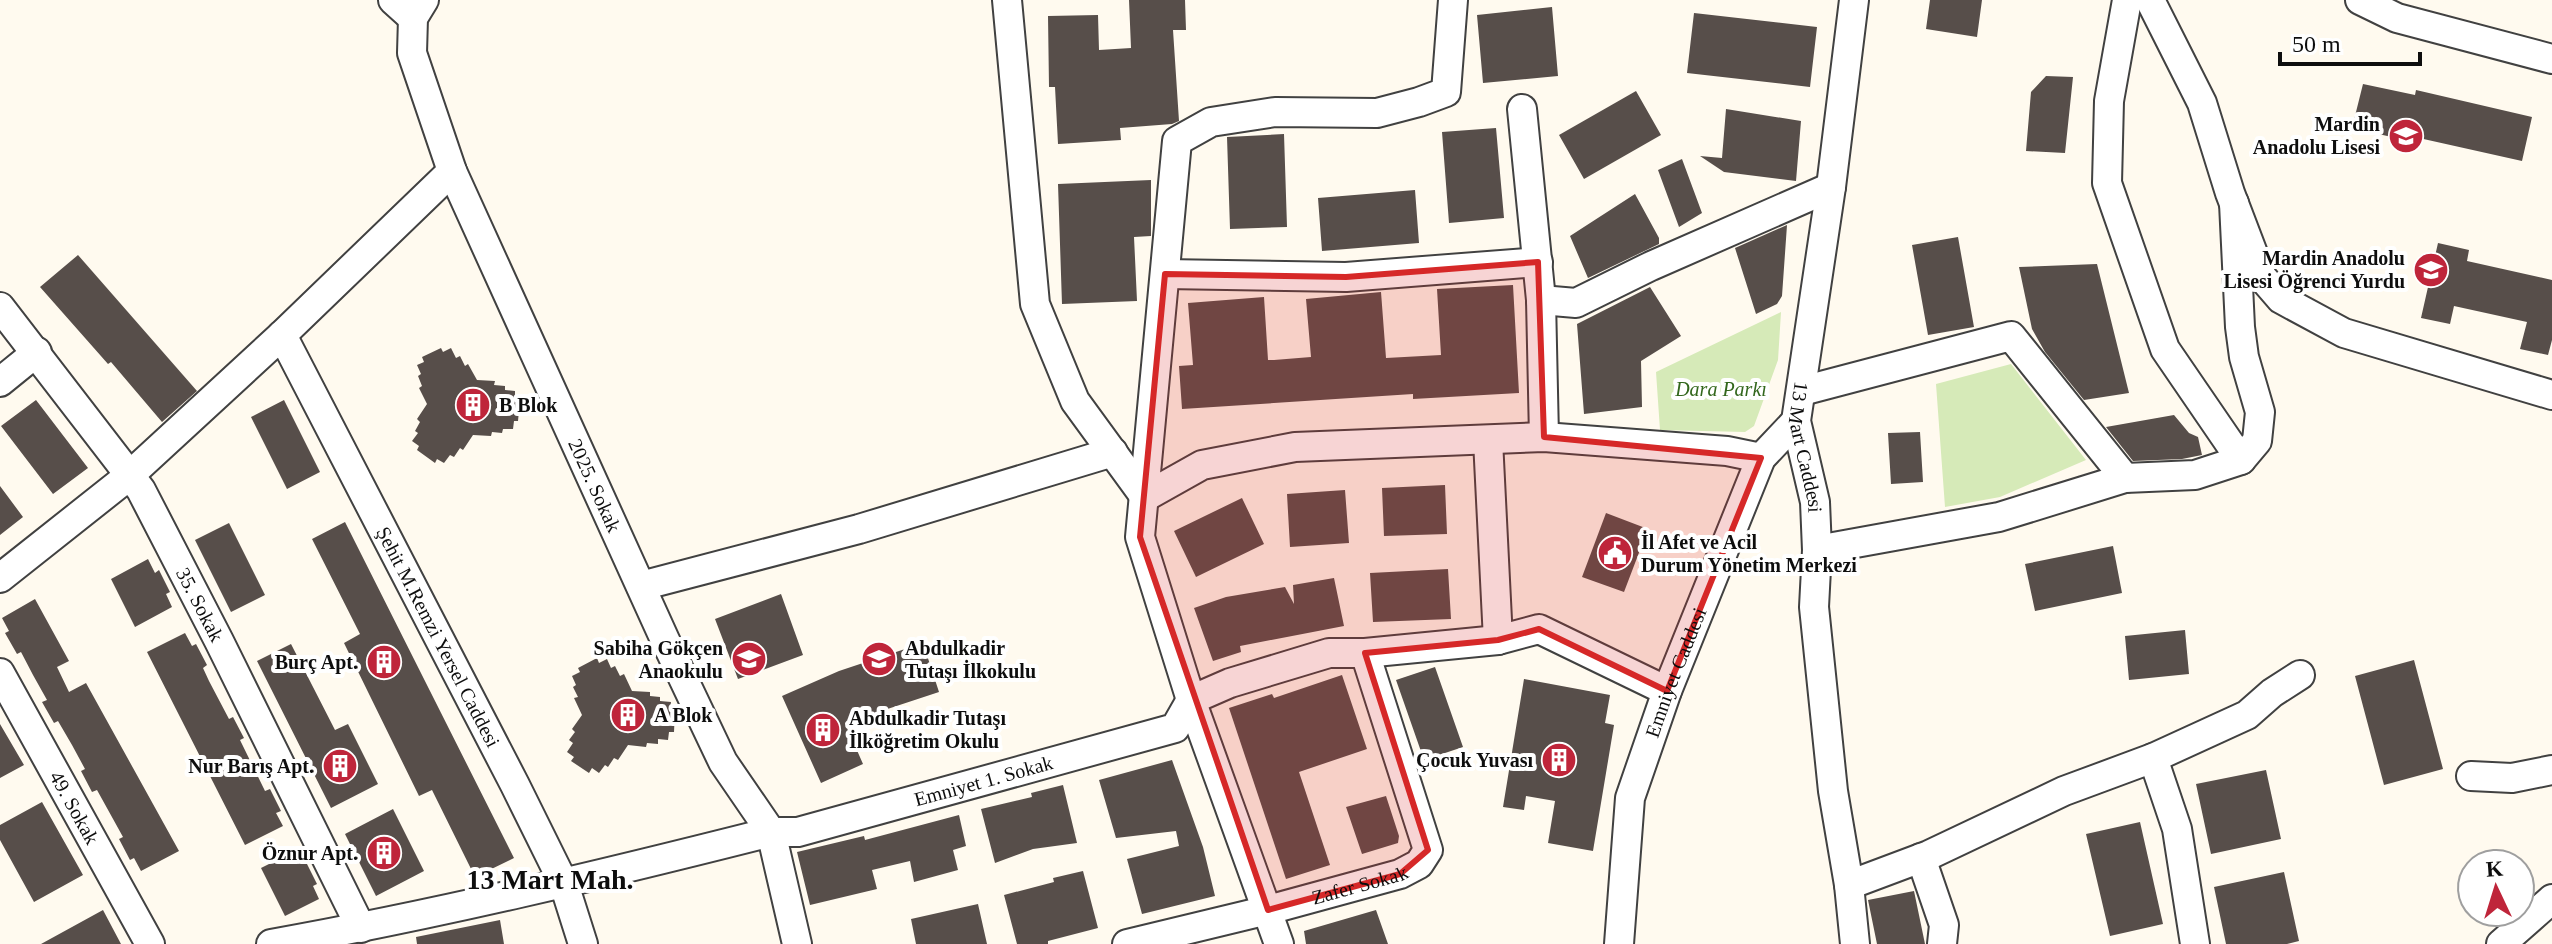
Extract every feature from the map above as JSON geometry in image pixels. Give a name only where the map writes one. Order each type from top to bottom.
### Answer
[{"type":"street","points":[[1007,0],[1035,304],[1075,401],[1145,497]]},
{"type":"street","points":[[1279,944],[1191,700],[1140,537],[1177,141],[1211,122],[1275,112],[1377,113],[1446,92],[1453,0]]},
{"type":"street","name":"13 Mart Caddesi","points":[[1854,0],[1831,187],[1796,421],[1815,502],[1817,550],[1814,607],[1833,791],[1849,885],[1855,944]]},
{"type":"street","points":[[2127,0],[2109,101],[2107,183],[2165,349],[2241,460]]},
{"type":"street","points":[[2150,0],[2202,103],[2262,277],[2281,299],[2344,333],[2552,395]]},
{"type":"street","points":[[2360,0],[2397,18],[2552,59]]},
{"type":"street","name":"2025. Sokak","points":[[410,6],[412,53],[452,171],[723,762],[771,832],[797,944]]},
{"type":"street","points":[[1522,109],[1541,300],[1544,437]]},
{"type":"street","points":[[0,578],[130,475],[282,335],[452,171]]},
{"type":"street","points":[[1541,300],[1576,303],[1651,266],[1831,187]]},
{"type":"street","points":[[1817,550],[1999,517],[2125,478],[2195,475],[2241,460],[2257,441],[2260,412],[2244,357],[2240,327],[2234,203]]},
{"type":"street","points":[[1165,274],[1346,277],[1538,262]]},
{"type":"street","name":"35. Sokak","points":[[0,307],[141,490],[212,626],[361,928]]},
{"type":"street","name":"Şehit M.Remzi Yersel Caddesi","points":[[282,335],[564,884],[583,944]]},
{"type":"street","points":[[1802,391],[2011,336],[2125,478]]},
{"type":"street","points":[[0,382],[37,352]]},
{"type":"street","name":"Emniyet Caddesi","points":[[1619,944],[1630,798],[1667,691],[1761,458],[1796,421]]},
{"type":"street","points":[[1145,497],[1202,465],[1295,447],[1544,437],[1727,451],[1761,458]]},
{"type":"street","points":[[1488,440],[1498,640]]},
{"type":"street","points":[[641,586],[859,529],[1113,452]]},
{"type":"street","name":"Emniyet 1. Sokak","points":[[271,944],[564,884],[771,832],[798,832],[1175,728],[1191,700],[1230,683],[1329,653],[1365,653],[1498,640],[1539,629],[1667,691]]},
{"type":"street","name":"Zafer Sokak","points":[[1127,944],[1400,874],[1419,864],[1428,850],[1365,653]]},
{"type":"street","name":"49. Sokak","points":[[0,673],[150,944]]},
{"type":"street","points":[[1849,885],[1921,858],[2064,791],[2153,758],[2247,715],[2272,693],[2300,675]]},
{"type":"street","points":[[2153,758],[2177,829],[2195,944]]},
{"type":"street","points":[[2471,776],[2512,778],[2552,770]]},
{"type":"street","points":[[1921,858],[1944,925],[1942,944]]},
{"type":"street","points":[[2501,944],[2552,899]]},
{"type":"highlighted area","points":[[1538,262],[1544,437],[1761,458],[1667,691],[1539,629],[1498,640],[1365,653],[1428,850],[1400,874],[1268,910],[1140,537],[1165,274],[1346,277]]},
{"type":"green space","name":"Dara Parkı","points":[[1781,312],[1778,360],[1754,426],[1745,432],[1660,430],[1656,372]]},
{"type":"green space","points":[[2011,364],[2086,460],[2000,497],[1945,507],[1936,384]]},
{"type":"building","points":[[1129,0],[1185,0],[1186,30],[1173,30],[1179,121],[1120,128],[1121,140],[1058,144],[1055,87],[1049,87],[1048,16],[1098,15],[1099,50],[1131,48]]},
{"type":"building","points":[[1930,0],[1982,0],[1977,37],[1926,29]]},
{"type":"building","points":[[1552,7],[1558,76],[1483,83],[1477,15]]},
{"type":"building","points":[[1694,13],[1817,27],[1810,87],[1687,73]]},
{"type":"building","points":[[2046,76],[2073,77],[2065,153],[2026,151],[2031,92]]},
{"type":"building","points":[[2363,84],[2415,95],[2416,90],[2532,117],[2522,161],[2419,138],[2418,143],[2352,128]]},
{"type":"building","points":[[1636,91],[1661,135],[1584,179],[1559,135]]},
{"type":"building","points":[[1726,109],[1801,121],[1796,181],[1724,172],[1700,156],[1722,158]]},
{"type":"building","points":[[1496,128],[1504,218],[1449,223],[1442,132]]},
{"type":"building","points":[[1284,134],[1287,227],[1230,229],[1227,137]]},
{"type":"building","points":[[1682,159],[1702,213],[1679,227],[1658,170]]},
{"type":"building","points":[[1151,180],[1151,236],[1134,237],[1137,301],[1062,304],[1058,184]]},
{"type":"building","points":[[1415,190],[1419,243],[1322,251],[1318,198]]},
{"type":"building","points":[[1635,194],[1659,238],[1659,244],[1588,278],[1570,236]]},
{"type":"building","points":[[1787,225],[1782,296],[1777,304],[1756,314],[1735,248]]},
{"type":"building","points":[[1958,237],[1974,327],[1928,335],[1912,245]]},
{"type":"building","points":[[2438,243],[2469,250],[2467,261],[2552,280],[2552,340],[2548,355],[2520,349],[2527,322],[2454,306],[2450,324],[2421,318]]},
{"type":"building","points":[[78,255],[197,391],[162,422],[40,287]]},
{"type":"building","points":[[2097,264],[2129,393],[2084,400],[2045,352],[2032,329],[2019,267]]},
{"type":"building","points":[[1513,285],[1519,393],[1413,399],[1413,394],[1182,409],[1179,366],[1193,365],[1188,303],[1264,297],[1268,360],[1274,360],[1311,357],[1306,299],[1381,292],[1386,358],[1441,355],[1437,289]]},
{"type":"building","points":[[1650,287],[1681,336],[1641,361],[1642,407],[1584,414],[1577,324]]},
{"type":"building","name":"B Blok","points":[[441,348],[443,352],[451,348],[456,358],[460,356],[477,380],[495,381],[494,385],[515,391],[515,399],[520,400],[518,421],[514,421],[513,429],[503,429],[502,433],[492,432],[491,436],[473,435],[454,457],[450,455],[444,463],[437,459],[435,463],[417,450],[419,446],[412,441],[418,433],[415,431],[420,422],[417,419],[427,404],[419,388],[422,386],[418,376],[421,374],[417,365],[424,362],[422,357]]},
{"type":"building","points":[[36,400],[88,468],[53,494],[1,426]]},
{"type":"building","points":[[284,400],[320,472],[287,489],[251,417]]},
{"type":"building","points":[[2174,415],[2189,433],[2198,437],[2202,455],[2133,461],[2106,427]]},
{"type":"building","points":[[1920,432],[1923,482],[1891,484],[1888,433]]},
{"type":"building","points":[[1445,485],[1447,534],[1384,536],[1382,488]]},
{"type":"building","points":[[0,486],[23,517],[0,535]]},
{"type":"building","points":[[1345,490],[1349,543],[1290,547],[1287,494]]},
{"type":"building","points":[[1242,498],[1264,544],[1196,577],[1174,531]]},
{"type":"building","name":"İl Afet ve Acil Durum Yönetim Merkezi","points":[[1606,513],[1648,529],[1624,592],[1582,577]]},
{"type":"building","points":[[345,522],[514,858],[475,877],[432,790],[419,796],[344,643],[360,634],[312,539]]},
{"type":"building","points":[[229,523],[265,595],[231,612],[195,540]]},
{"type":"building","points":[[2113,546],[2122,593],[2035,611],[2025,564]]},
{"type":"building","points":[[148,559],[155,573],[159,570],[170,592],[166,594],[172,607],[135,627],[111,579]]},
{"type":"building","points":[[1448,569],[1451,619],[1373,622],[1370,573]]},
{"type":"building","points":[[1334,578],[1344,626],[1240,646],[1241,652],[1213,661],[1194,608],[1226,597],[1285,587],[1294,604],[1293,585]]},
{"type":"building","points":[[781,594],[803,655],[738,679],[715,619]]},
{"type":"building","points":[[35,599],[69,661],[57,667],[69,692],[86,683],[179,851],[141,871],[134,858],[130,860],[119,839],[123,837],[97,790],[92,792],[81,771],[85,769],[58,721],[54,723],[42,702],[47,700],[21,652],[17,654],[5,633],[9,631],[2,618]]},
{"type":"building","points":[[2185,630],[2189,674],[2129,680],[2125,636]]},
{"type":"building","points":[[185,633],[192,646],[196,644],[207,665],[203,668],[209,681],[229,719],[233,717],[244,738],[240,740],[265,791],[270,789],[281,811],[276,813],[283,826],[245,845],[147,652]]},
{"type":"building","points":[[923,643],[939,692],[845,723],[863,764],[821,783],[782,696],[839,671]]},
{"type":"building","points":[[291,644],[335,730],[348,724],[378,784],[331,808],[257,661]]},
{"type":"building","name":"A Blok","points":[[597,658],[599,663],[607,659],[620,676],[624,674],[632,691],[650,692],[650,696],[660,697],[660,701],[671,702],[670,710],[675,710],[674,732],[669,732],[668,740],[658,739],[658,744],[647,743],[646,747],[628,745],[618,760],[614,758],[599,773],[592,768],[589,773],[571,761],[574,757],[567,752],[573,743],[569,740],[575,732],[572,729],[582,715],[574,698],[578,697],[572,676],[580,672],[578,668]]},
{"type":"building","points":[[2414,660],[2443,769],[2384,785],[2355,676]]},
{"type":"building","points":[[1435,667],[1463,747],[1424,760],[1396,680]]},
{"type":"building","points":[[1342,675],[1367,749],[1299,772],[1330,865],[1286,879],[1229,708],[1272,694],[1274,698]]},
{"type":"building","name":"Çocuk Yuvası","points":[[1524,679],[1610,695],[1605,723],[1614,725],[1593,851],[1548,843],[1555,801],[1526,796],[1524,810],[1503,807]]},
{"type":"building","points":[[0,724],[24,765],[0,778]]},
{"type":"building","points":[[1172,760],[1203,847],[1215,896],[1142,914],[1127,859],[1179,846],[1176,831],[1116,838],[1099,780]]},
{"type":"building","points":[[2266,770],[2281,839],[2211,854],[2196,784]]},
{"type":"building","points":[[1063,785],[1077,843],[1033,849],[995,863],[981,809],[1032,797],[1031,793]]},
{"type":"building","points":[[1386,796],[1399,836],[1398,843],[1362,854],[1346,807]]},
{"type":"building","points":[[42,802],[83,875],[34,902],[0,840],[0,825]]},
{"type":"building","name":"Öznur Apt.","points":[[393,809],[424,871],[376,896],[345,834]]},
{"type":"building","points":[[959,815],[966,846],[953,850],[958,870],[914,882],[910,861],[872,870],[877,889],[810,905],[797,852],[864,836],[865,840]]},
{"type":"building","points":[[2140,822],[2163,924],[2110,936],[2086,834]]},
{"type":"building","points":[[295,851],[302,864],[306,862],[317,884],[313,886],[319,899],[285,916],[261,868]]},
{"type":"building","points":[[1083,871],[1098,928],[1048,941],[1048,944],[1017,944],[1004,895]]},
{"type":"building","points":[[2284,872],[2299,941],[2287,944],[2226,944],[2214,887]]},
{"type":"building","points":[[1914,891],[1925,944],[1877,944],[1868,900]]},
{"type":"building","points":[[978,904],[987,944],[916,944],[911,919]]},
{"type":"building","points":[[103,910],[121,944],[41,944]]},
{"type":"building","points":[[1376,910],[1388,944],[1306,944],[1304,931]]},
{"type":"building","points":[[500,920],[504,944],[417,944],[416,937]]},
{"type":"place","name":"Mardin Anadolu Lisesi","points":[[2406,136]]},
{"type":"place","name":"Mardin Anadolu Lisesi Öğrenci Yurdu","points":[[2431,270]]},
{"type":"place","name":"B Blok","points":[[473,405]]},
{"type":"place","name":"İl Afet ve Acil Durum Yönetim Merkezi","points":[[1615,553]]},
{"type":"place","name":"Sabiha Gökçen Anaokulu","points":[[749,659]]},
{"type":"place","name":"Abdulkadir Tutaşı İlkokulu","points":[[879,659]]},
{"type":"place","name":"Burç Apt.","points":[[384,662]]},
{"type":"place","name":"A Blok","points":[[628,715]]},
{"type":"place","name":"Abdulkadir Tutaşı İlköğretim Okulu","points":[[823,730]]},
{"type":"place","name":"Çocuk Yuvası","points":[[1559,760]]},
{"type":"place","name":"Nur Barış Apt.","points":[[340,766]]},
{"type":"place","name":"Öznur Apt.","points":[[384,853]]},
{"type":"district","name":"13 Mart Mah.","points":[[550,879]]}]
